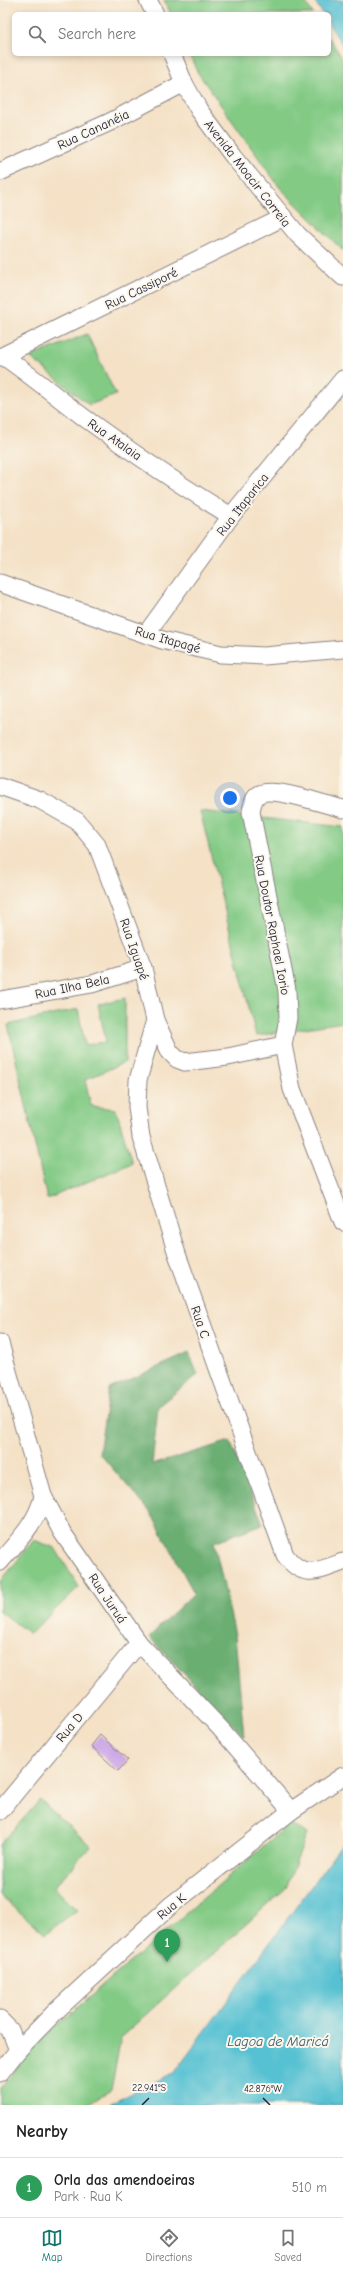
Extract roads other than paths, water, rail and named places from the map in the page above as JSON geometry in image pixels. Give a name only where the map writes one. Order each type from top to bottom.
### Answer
[{"type":"street","points":[[148,0],[154,12]]},
{"type":"street","name":"Avenida Moacir Correia","points":[[173,56],[184,83],[199,110],[282,218],[343,277]]},
{"type":"street","name":"Rua Cananéia","points":[[0,172],[110,122],[184,83]]},
{"type":"street","name":"Rua Cassiporé","points":[[2,356],[282,218]]},
{"type":"street","name":"Rua Atalaia","points":[[2,356],[85,418],[186,489],[231,516]]},
{"type":"street","name":"Rua Itaparica","points":[[146,634],[231,516],[343,379]]},
{"type":"street","name":"Rua Itapagé","points":[[0,583],[162,640],[221,654],[264,656],[343,649]]},
{"type":"street","name":"Rua Iguapé","points":[[0,786],[40,800],[77,821],[97,845],[143,968],[154,1020],[170,1052],[177,1059],[185,1062],[228,1057],[283,1044]]},
{"type":"street","name":"Rua Doutor Raphael Iorio","points":[[343,809],[274,791],[265,792],[258,795],[252,803],[251,812],[287,990],[288,1018],[283,1044],[292,1089],[343,1222]]},
{"type":"street","name":"Rua Ilha Bela","points":[[0,1000],[92,984],[143,968]]},
{"type":"street","name":"Rua C","points":[[154,1020],[138,1080],[137,1107],[141,1137],[177,1254],[284,1555],[292,1565],[303,1571],[312,1573],[343,1562]]},
{"type":"street","name":"Rua Juruá","points":[[0,1343],[43,1496],[62,1532],[139,1643],[220,1728],[291,1811]]},
{"type":"street","points":[[0,1562],[27,1530],[41,1506],[43,1496]]},
{"type":"street","points":[[27,1530],[40,1527],[62,1532]]},
{"type":"street","name":"Rua D","points":[[0,1811],[139,1643]]},
{"type":"street","name":"Rua K","points":[[0,2073],[18,2050],[56,2011],[170,1906],[291,1811],[343,1776]]},
{"type":"street","points":[[0,2020],[10,2030],[18,2050]]},
{"type":"water","points":[[314,0],[343,0],[343,46],[331,27],[331,12],[322,12]]},
{"type":"water","name":"Lagoa de Maricá","points":[[343,1843],[343,2105],[108,2105],[175,2072]]},
{"type":"place","name":"Orla das amendoeiras","points":[[167,1962]]}]
